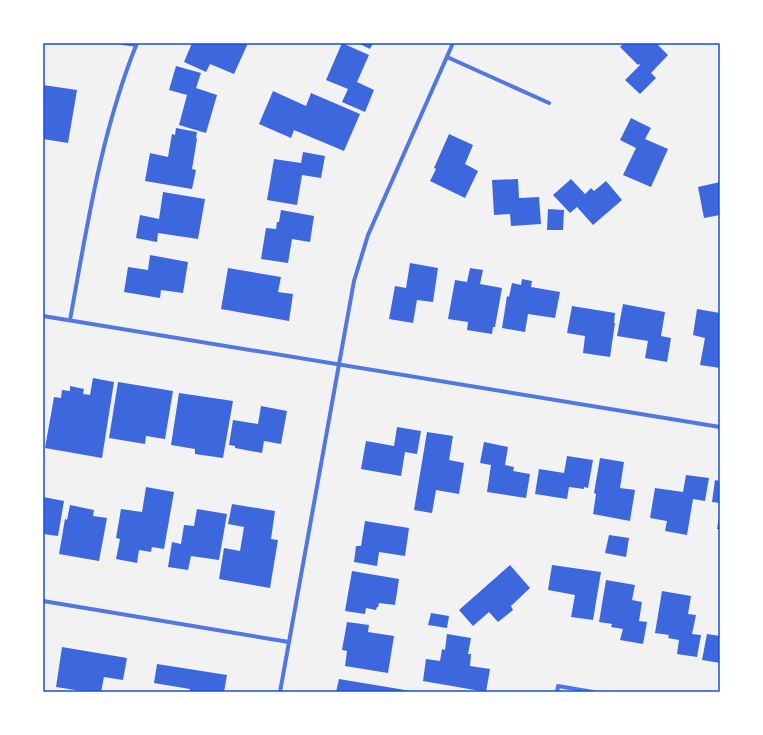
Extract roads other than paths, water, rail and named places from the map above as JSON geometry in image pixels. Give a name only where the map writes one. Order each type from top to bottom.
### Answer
[{"type":"street","points":[[70,320],[92,200],[107,134],[136,44],[124,43]]},
{"type":"street","points":[[280,692],[354,281],[368,235],[453,43]]},
{"type":"street","points":[[447,57],[549,103]]},
{"type":"street","points":[[43,316],[720,427]]},
{"type":"street","points":[[43,601],[289,642]]},
{"type":"street","points":[[557,692],[558,686],[593,692]]}]
